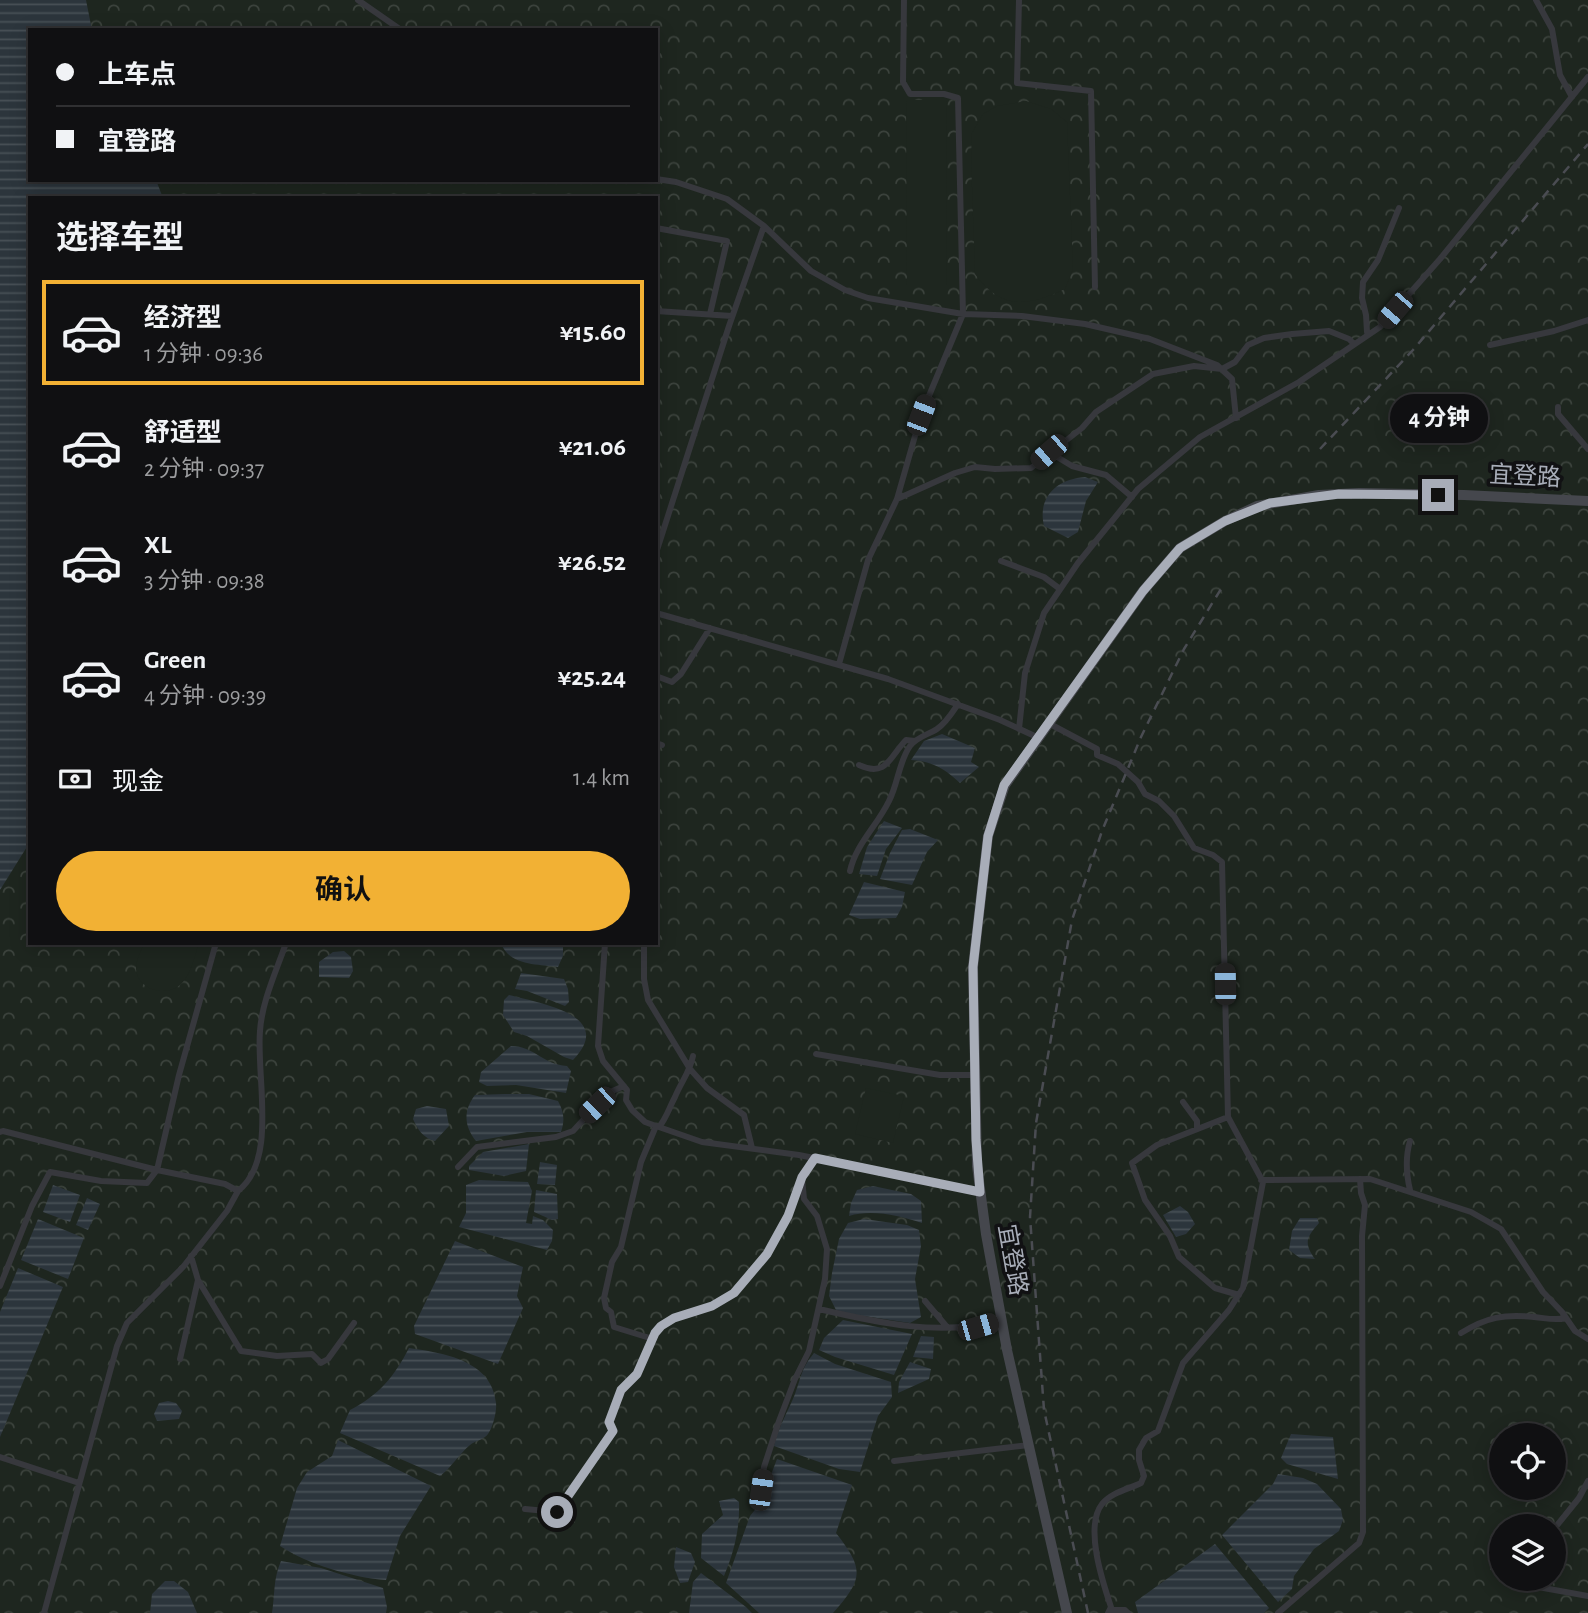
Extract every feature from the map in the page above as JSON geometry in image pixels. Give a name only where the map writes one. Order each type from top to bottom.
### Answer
[{"type":"street","points":[[358,0],[398,28]]},
{"type":"street","points":[[839,664],[867,559],[897,499],[921,415],[962,314],[958,99],[944,94],[911,94],[903,82],[904,0]]},
{"type":"street","points":[[1019,0],[1017,83],[1091,91],[1095,287]]},
{"type":"street","points":[[1535,0],[1552,29],[1560,75],[1572,97]]},
{"type":"street","points":[[1019,729],[1025,673],[1044,613],[1078,563],[1132,497],[1200,437],[1299,382],[1380,327],[1431,269],[1588,77]]},
{"type":"street","points":[[658,178],[727,199],[764,226],[811,271],[845,290],[868,298],[962,314],[1022,316],[1086,324],[1150,339],[1217,365],[1232,379],[1236,418]]},
{"type":"street","points":[[1367,332],[1362,298],[1363,282],[1378,260],[1399,208]]},
{"type":"street","points":[[658,547],[764,226]]},
{"type":"street","points":[[658,228],[727,241],[710,314]]},
{"type":"street","points":[[658,310],[733,316]]},
{"type":"street","points":[[1490,345],[1588,320]]},
{"type":"street","points":[[897,499],[975,467],[1031,468],[1082,428],[1096,412],[1153,374],[1194,366],[1222,369],[1235,362],[1248,345],[1264,338],[1329,331],[1349,339],[1354,344]]},
{"type":"street","points":[[1558,407],[1558,414],[1588,449]]},
{"type":"street","points":[[1049,452],[1072,466],[1106,475],[1132,497]]},
{"type":"street","name":"宜登路","points":[[1066,1613],[1001,1320],[977,1166],[973,967],[988,836],[1004,785],[1143,591],[1180,548],[1244,512],[1292,499],[1359,494],[1588,501]]},
{"type":"street","points":[[1001,561],[1044,578],[1060,589]]},
{"type":"street","points":[[658,614],[888,678],[1040,738]]},
{"type":"street","points":[[658,677],[672,682],[681,674],[710,628]]},
{"type":"street","points":[[850,871],[855,852],[880,819],[890,799],[910,747],[915,741],[937,730],[958,704]]},
{"type":"street","points":[[1050,724],[1097,749],[1097,755],[1118,764],[1138,782],[1145,794],[1159,801],[1174,816],[1194,848],[1213,855],[1222,862],[1228,1117],[1263,1182],[1243,1288],[1229,1310],[1183,1363],[1158,1431],[1146,1438],[1139,1450],[1144,1476],[1142,1483],[1115,1494],[1101,1505],[1097,1518],[1095,1552],[1111,1607],[1109,1612],[1125,1610],[1128,1613]]},
{"type":"street","points":[[859,765],[868,769],[880,768],[891,763],[906,740],[915,741]]},
{"type":"street","points":[[0,1286],[32,1206],[50,1172],[101,1181],[147,1183],[157,1170],[215,945]]},
{"type":"street","points":[[44,1613],[117,1346],[127,1323],[183,1267],[227,1211],[237,1191],[250,1177],[262,1146],[262,1011],[285,945]]},
{"type":"street","points":[[605,945],[597,1046],[603,1061],[624,1086],[626,1100],[632,1110],[645,1122],[702,1142],[815,1158],[980,1192]]},
{"type":"street","points":[[644,945],[644,979],[648,1000],[690,1069],[707,1088],[744,1115],[752,1149]]},
{"type":"street","points":[[816,1054],[940,1075],[974,1075]]},
{"type":"street","points":[[653,1339],[614,1326],[604,1297],[612,1262],[621,1247],[641,1162],[658,1126],[668,1114],[690,1069],[693,1056]]},
{"type":"street","points":[[458,1167],[477,1147],[556,1137],[573,1131],[608,1093],[624,1086]]},
{"type":"street","points":[[1183,1102],[1198,1121],[1197,1129]]},
{"type":"street","points":[[1228,1117],[1157,1145],[1132,1163],[1145,1200],[1170,1236],[1179,1257],[1215,1288],[1239,1295]]},
{"type":"street","points":[[0,1132],[225,1184],[237,1191]]},
{"type":"street","points":[[1410,1141],[1406,1171],[1410,1190]]},
{"type":"street","points":[[525,1509],[557,1512],[613,1431],[609,1422],[621,1390],[637,1374],[661,1326],[674,1318],[712,1306],[734,1293],[767,1254],[788,1216],[802,1177],[815,1158]]},
{"type":"street","points":[[761,1490],[764,1467],[779,1420],[809,1351],[825,1279],[827,1249],[817,1216],[804,1199],[802,1177]]},
{"type":"street","points":[[1278,1613],[1359,1543],[1363,1532],[1362,1236],[1365,1205],[1360,1179]]},
{"type":"street","points":[[1261,1180],[1370,1179],[1471,1212],[1501,1229],[1543,1292],[1575,1331],[1588,1339]]},
{"type":"street","points":[[191,1256],[198,1280],[241,1351],[277,1356],[312,1354],[321,1363],[328,1359],[354,1323]]},
{"type":"street","points":[[180,1359],[198,1280]]},
{"type":"street","points":[[925,1301],[947,1326]]},
{"type":"street","points":[[819,1309],[877,1323],[925,1327],[978,1327],[1001,1320]]},
{"type":"street","points":[[1461,1334],[1491,1317],[1519,1315],[1553,1321],[1566,1318]]},
{"type":"street","points":[[894,1461],[1029,1445]]},
{"type":"street","points":[[0,1457],[79,1483]]},
{"type":"street","points":[[1566,1514],[1579,1498],[1588,1480]]},
{"type":"street","points":[[1560,1591],[1588,1596]]},
{"type":"green space","points":[[0,0],[1588,0],[1588,1613],[0,1613]]},
{"type":"green space","points":[[906,100],[946,100],[947,285],[907,285]]},
{"type":"green space","points":[[1026,101],[1051,109],[1067,122],[1073,269],[1065,289],[1039,299],[1016,302],[995,294],[975,274],[972,133],[983,114],[997,106]]},
{"type":"green space","points":[[143,945],[198,945],[185,979],[176,988],[169,990],[154,990],[142,983],[136,969]]},
{"type":"green space","points":[[866,1088],[904,1096],[893,1143],[855,1134]]},
{"type":"shaded area","points":[[0,0],[86,0],[92,28],[28,28],[28,182],[157,182],[162,196],[28,196],[28,845],[0,890]]},
{"type":"shaded area","points":[[1085,477],[1098,482],[1086,501],[1078,532],[1068,538],[1044,526],[1044,506],[1052,491],[1066,481]]},
{"type":"shaded area","points":[[942,734],[975,748],[971,762],[979,767],[960,783],[938,767],[911,760],[924,741]]},
{"type":"shaded area","points":[[884,821],[902,828],[886,849],[877,876],[859,874],[867,847]]},
{"type":"shaded area","points":[[910,829],[938,840],[927,852],[912,885],[880,879],[902,830]]},
{"type":"shaded area","points":[[864,882],[905,892],[896,918],[860,919],[849,915]]},
{"type":"shaded area","points":[[502,945],[563,945],[563,956],[558,967],[517,960],[505,951]]},
{"type":"shaded area","points":[[344,951],[351,957],[353,971],[349,978],[319,977],[319,962],[333,952]]},
{"type":"shaded area","points":[[521,973],[564,979],[569,1002],[565,1006],[515,989]]},
{"type":"shaded area","points":[[509,995],[554,1007],[580,1022],[586,1032],[584,1045],[573,1060],[514,1032],[503,1015],[504,1000]]},
{"type":"shaded area","points":[[511,1046],[526,1049],[559,1065],[567,1066],[571,1071],[566,1093],[516,1085],[487,1086],[479,1082],[481,1072]]},
{"type":"shaded area","points":[[529,1094],[558,1101],[563,1116],[561,1132],[527,1132],[476,1141],[467,1124],[468,1107],[475,1095]]},
{"type":"shaded area","points":[[427,1106],[446,1109],[449,1126],[435,1141],[421,1133],[413,1119],[416,1109]]},
{"type":"shaded area","points":[[529,1144],[526,1171],[504,1176],[469,1170],[469,1166],[483,1152]]},
{"type":"shaded area","points":[[540,1162],[557,1165],[555,1185],[537,1184]]},
{"type":"shaded area","points":[[479,1180],[528,1182],[532,1191],[526,1223],[532,1224],[533,1216],[543,1220],[553,1230],[552,1241],[547,1250],[459,1227],[466,1213],[466,1185]]},
{"type":"shaded area","points":[[53,1185],[80,1195],[70,1222],[43,1212]]},
{"type":"shaded area","points":[[873,1186],[911,1194],[921,1201],[922,1223],[877,1213],[849,1216],[857,1190]]},
{"type":"shaded area","points":[[536,1190],[557,1194],[558,1219],[552,1220],[534,1212]]},
{"type":"shaded area","points":[[87,1198],[100,1204],[88,1230],[76,1225]]},
{"type":"shaded area","points":[[1180,1206],[1188,1212],[1195,1224],[1186,1234],[1176,1237],[1163,1215]]},
{"type":"shaded area","points":[[1300,1218],[1317,1218],[1319,1223],[1308,1240],[1315,1259],[1300,1258],[1289,1250],[1292,1231]]},
{"type":"shaded area","points":[[38,1219],[84,1238],[68,1279],[21,1260]]},
{"type":"shaded area","points":[[864,1219],[907,1225],[919,1230],[921,1246],[915,1279],[921,1317],[910,1323],[836,1310],[829,1296],[839,1239],[848,1223]]},
{"type":"shaded area","points":[[455,1241],[523,1267],[517,1296],[523,1308],[498,1364],[415,1334],[414,1326]]},
{"type":"shaded area","points":[[18,1268],[63,1287],[0,1437],[0,1312]]},
{"type":"shaded area","points":[[843,1320],[912,1334],[894,1375],[819,1350],[824,1338]]},
{"type":"shaded area","points":[[921,1336],[934,1337],[933,1359],[913,1357]]},
{"type":"shaded area","points":[[409,1348],[464,1361],[486,1377],[493,1388],[496,1406],[487,1436],[466,1449],[440,1476],[340,1433],[350,1410],[385,1384]]},
{"type":"shaded area","points":[[814,1353],[835,1364],[891,1382],[892,1397],[878,1416],[860,1472],[839,1469],[774,1446],[804,1368]]},
{"type":"shaded area","points":[[910,1362],[931,1369],[929,1379],[898,1393],[899,1382]]},
{"type":"shaded area","points":[[159,1403],[176,1403],[182,1411],[179,1419],[157,1421],[154,1414]]},
{"type":"shaded area","points":[[1291,1434],[1333,1437],[1338,1479],[1287,1464],[1281,1458]]},
{"type":"shaded area","points":[[338,1440],[431,1486],[400,1536],[386,1580],[331,1569],[303,1559],[280,1546],[297,1488],[307,1472],[332,1456]]},
{"type":"shaded area","points":[[777,1459],[852,1485],[836,1533],[852,1556],[857,1574],[855,1583],[833,1613],[759,1613],[726,1583],[750,1516],[767,1495]]},
{"type":"shaded area","points":[[1278,1474],[1303,1478],[1317,1484],[1341,1509],[1343,1520],[1339,1531],[1314,1549],[1294,1576],[1292,1589],[1278,1602],[1222,1535],[1273,1484]]},
{"type":"shaded area","points":[[734,1498],[739,1502],[737,1531],[724,1576],[701,1558],[702,1534],[723,1515],[719,1501]]},
{"type":"shaded area","points":[[1215,1544],[1269,1608],[1264,1613],[1138,1613],[1135,1602]]},
{"type":"shaded area","points":[[676,1547],[691,1553],[695,1562],[688,1582],[680,1583],[674,1567]]},
{"type":"shaded area","points":[[281,1561],[321,1568],[383,1588],[386,1613],[272,1613],[275,1581]]},
{"type":"shaded area","points":[[701,1573],[752,1613],[689,1613],[693,1582]]},
{"type":"shaded area","points":[[165,1581],[174,1581],[188,1592],[197,1613],[150,1613],[152,1594]]},
{"type":"railway","points":[[1320,449],[1413,350],[1588,144]]},
{"type":"railway","points":[[1088,1613],[1044,1410],[1030,1217],[1036,1123],[1072,920],[1102,831],[1141,737],[1184,649],[1221,589]]},
{"type":"route","points":[[557,1512],[613,1431],[609,1422],[621,1390],[637,1374],[655,1333],[674,1318],[712,1306],[734,1293],[767,1254],[788,1216],[802,1177],[815,1158],[980,1192],[974,1087],[973,967],[988,836],[1004,785],[1143,591],[1180,548],[1225,521],[1270,503],[1339,494],[1438,495]]}]
